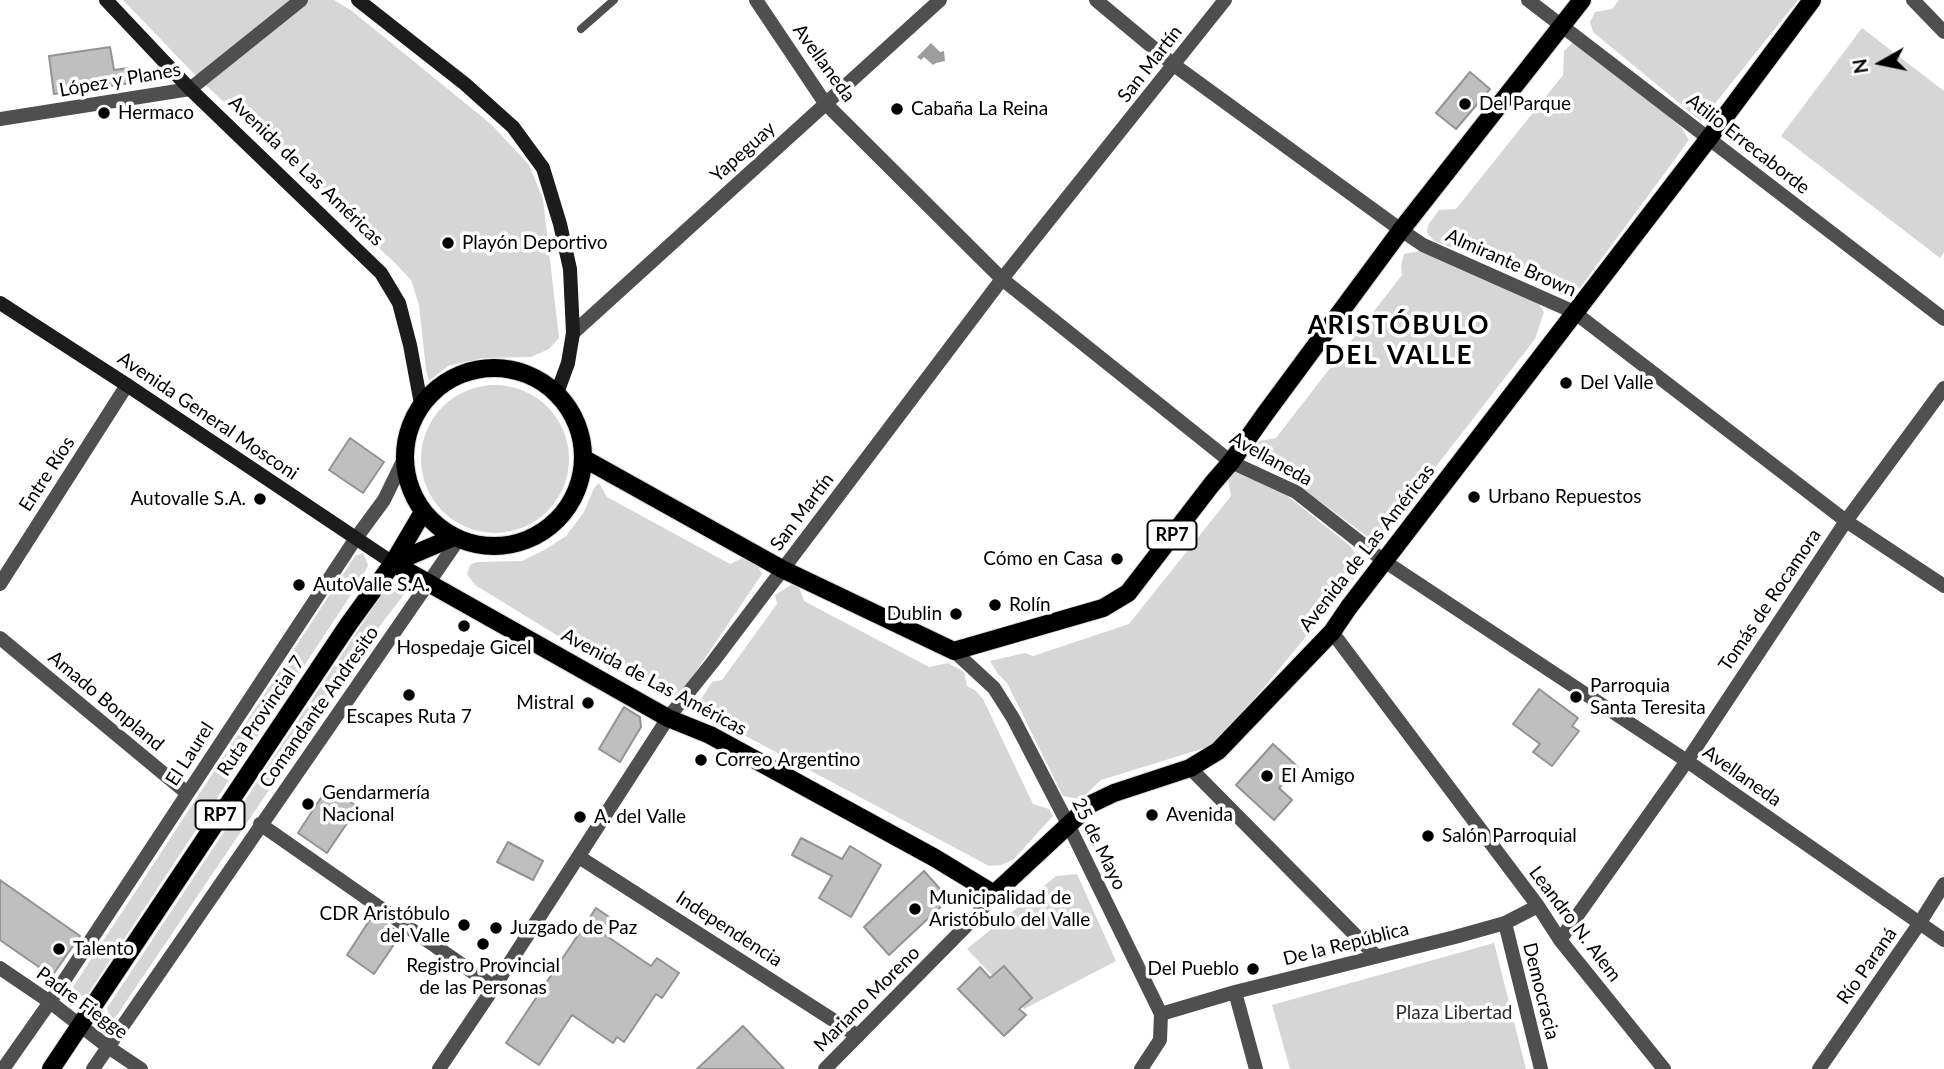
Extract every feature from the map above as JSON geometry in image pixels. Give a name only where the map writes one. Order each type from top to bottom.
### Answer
[{"type":"main road","name":"Avenida de Las Américas","points":[[106,0],[190,89],[381,273],[400,303],[421,404]]},
{"type":"main road","points":[[358,0],[465,84],[513,127],[543,168],[570,269],[573,333],[568,363],[557,393]]},
{"type":"main road","name":"RP7","points":[[954,651],[1103,608],[1128,593],[1231,462],[1401,230],[1582,0]]},
{"type":"main road","name":"Avenida de Las Américas","points":[[393,563],[668,718],[710,735],[935,858],[994,894],[1091,804],[1114,793],[1189,768],[1217,751],[1332,632],[1812,0]]},
{"type":"main road","name":"Avenida General Mosconi","points":[[0,303],[393,563]]},
{"type":"main road","points":[[502,367],[532,375],[557,393],[571,412],[580,435],[583,458],[578,487],[564,513],[542,533],[515,545],[485,547],[456,538],[438,528],[423,512],[409,487],[404,458],[408,430],[421,404],[443,383],[471,370],[502,367]]},
{"type":"main road","points":[[583,458],[782,569],[954,651]]},
{"type":"main road","name":"Ruta Provincial 7","points":[[51,1069],[348,625],[393,563],[423,512]]},
{"type":"main road","points":[[393,563],[456,538]]},
{"type":"street","name":"López y Planes","points":[[0,119],[190,89],[301,0]]},
{"type":"street","name":"Avellaneda","points":[[756,0],[825,103],[1002,279],[1231,462],[1296,492],[1384,561],[1687,761],[1944,940]]},
{"type":"street","name":"Yapeguay","points":[[573,333],[940,0]]},
{"type":"street","name":"Almirante Brown","points":[[1096,0],[1174,65],[1401,230],[1423,245],[1574,312],[1846,521],[1944,586]]},
{"type":"street","name":"San Martín","points":[[439,1069],[668,718],[1002,279],[1225,0]]},
{"type":"street","name":"Atilio Errecaborde","points":[[1528,0],[1944,319]]},
{"type":"street","points":[[1916,1],[1944,32]]},
{"type":"street","name":"Entre Ríos","points":[[0,584],[127,385]]},
{"type":"street","name":"Tomás de Rocamora","points":[[1560,940],[1687,761],[1846,521],[1944,388]]},
{"type":"street","name":"El Laurel","points":[[3,1069],[356,538],[384,500],[404,458]]},
{"type":"street","name":"Comandante Andresito","points":[[93,1069],[428,584],[456,538]]},
{"type":"street","name":"Leandro N. Alem","points":[[1332,632],[1538,906],[1560,940],[1664,1069]]},
{"type":"street","name":"Amado Bonpland","points":[[0,638],[187,793]]},
{"type":"street","name":"25 de Mayo","points":[[954,651],[978,671],[1002,700],[1068,824],[1161,1014]]},
{"type":"street","points":[[1189,768],[1376,956]]},
{"type":"street","points":[[260,824],[495,987]]},
{"type":"street","name":"Independencia","points":[[579,857],[858,1035]]},
{"type":"street","name":"Río Paraná","points":[[1819,1069],[1944,884]]},
{"type":"street","name":"Mariano Moreno","points":[[825,1069],[976,916],[994,894]]},
{"type":"street","name":"De la República","points":[[1161,1014],[1235,992],[1505,923],[1538,906]]},
{"type":"street","name":"Democracia","points":[[1505,923],[1541,1069]]},
{"type":"street","name":"Padre Fiegge","points":[[0,968],[141,1069]]},
{"type":"street","points":[[1235,992],[1256,1069]]},
{"type":"street","points":[[1141,1069],[1160,1040],[1161,1014]]},
{"type":"lane","points":[[581,29],[614,0]]},
{"type":"green space","points":[[123,0],[334,0],[352,11],[492,125],[529,165],[543,199],[559,338],[549,349],[531,357],[483,358],[448,366],[429,381],[419,305],[411,280],[192,72]]},
{"type":"green space","points":[[1619,0],[1798,0],[1701,121],[1593,32],[1590,22],[1595,12],[1612,9]]},
{"type":"green space","points":[[1862,28],[1944,91],[1944,252],[1940,258],[1781,136]]},
{"type":"green space","points":[[1572,43],[1582,43],[1681,127],[1689,140],[1580,288],[1565,289],[1434,241],[1427,233],[1428,225],[1439,210],[1456,209],[1563,75],[1564,51]]},
{"type":"green space","points":[[1419,251],[1538,302],[1544,312],[1535,339],[1382,536],[1371,539],[1254,453],[1259,441],[1276,438],[1402,275],[1404,254]]},
{"type":"green space","points":[[495,385],[523,391],[547,407],[563,431],[569,459],[563,487],[547,511],[523,527],[495,533],[467,527],[443,511],[427,487],[421,459],[427,431],[443,407],[467,391]]},
{"type":"green space","points":[[1236,471],[1259,473],[1350,546],[1361,561],[1353,580],[1221,739],[1208,747],[1101,780],[1081,799],[1063,796],[1007,683],[990,661],[1025,653],[1033,656],[1129,624],[1231,496],[1228,479]]},
{"type":"green space","points":[[599,483],[607,497],[730,564],[742,558],[757,564],[762,574],[682,692],[672,701],[475,585],[467,574],[470,565],[477,562],[522,561],[566,536],[584,512],[594,488]]},
{"type":"green space","points":[[363,553],[368,565],[362,578],[86,997],[78,994],[73,987],[355,556]]},
{"type":"green space","points":[[397,577],[406,578],[410,587],[382,623],[115,1018],[109,1016],[107,1008],[388,585]]},
{"type":"green space","points":[[797,581],[804,601],[929,667],[948,663],[964,672],[967,686],[983,699],[1033,804],[1049,809],[1053,816],[1013,860],[989,866],[695,709],[712,682],[722,680],[777,604],[775,595]]},
{"type":"green space","points":[[1077,874],[1116,961],[1024,1009],[967,949],[1056,876]]},
{"type":"green space","name":"Plaza Libertad","points":[[1494,943],[1526,1069],[1290,1069],[1272,1005]]},
{"type":"shaded area","points":[[931,43],[940,52],[944,51],[945,61],[933,65],[924,57],[921,60],[917,57]]},
{"type":"building","points":[[110,47],[114,70],[128,68],[131,83],[54,94],[49,56]]},
{"type":"building","points":[[1470,72],[1490,89],[1456,129],[1436,113]]},
{"type":"building","points":[[350,438],[384,462],[363,493],[329,470]]},
{"type":"building","points":[[1539,689],[1578,718],[1572,726],[1579,731],[1552,766],[1533,752],[1540,744],[1513,724]]},
{"type":"building","points":[[624,707],[640,717],[641,727],[620,762],[599,749]]},
{"type":"building","points":[[1273,744],[1298,767],[1279,788],[1292,800],[1274,820],[1236,785]]},
{"type":"building","points":[[328,787],[358,807],[327,853],[298,833]]},
{"type":"building","points":[[801,838],[842,859],[850,846],[881,865],[851,917],[819,898],[832,876],[792,855]]},
{"type":"building","points":[[508,842],[543,861],[533,880],[497,862]]},
{"type":"building","points":[[924,871],[949,899],[889,955],[864,927]]},
{"type":"building","points":[[0,880],[80,936],[52,976],[0,940]]},
{"type":"building","points":[[596,908],[615,921],[605,935],[651,966],[657,958],[679,973],[662,998],[656,994],[624,1042],[617,1037],[613,1043],[572,1015],[539,1065],[506,1043]]},
{"type":"building","points":[[373,915],[401,934],[374,974],[347,955]]},
{"type":"building","points":[[1004,966],[1032,998],[1019,1009],[1026,1015],[1004,1036],[958,989],[980,967],[990,978]]},
{"type":"building","points":[[743,1026],[784,1069],[697,1069]]},
{"type":"place","name":"Del Parque","points":[[1465,104]]},
{"type":"place","name":"Cabaña La Reina","points":[[897,109]]},
{"type":"place","name":"Hermaco","points":[[104,113]]},
{"type":"place","name":"Playón Deportivo","points":[[448,243]]},
{"type":"place","name":"Del Valle","points":[[1566,383]]},
{"type":"place","name":"Urbano Repuestos","points":[[1474,497]]},
{"type":"place","name":"Autovalle S.A.","points":[[260,499]]},
{"type":"place","name":"Cómo en Casa","points":[[1117,559]]},
{"type":"place","name":"AutoValle S.A.","points":[[299,585]]},
{"type":"place","name":"Rolín","points":[[995,605]]},
{"type":"place","name":"Dublin","points":[[956,614]]},
{"type":"place","name":"Hospedaje Gicel","points":[[464,626]]},
{"type":"place","name":"Escapes Ruta 7","points":[[409,695]]},
{"type":"place","name":"Parroquia Santa Teresita","points":[[1576,697]]},
{"type":"place","name":"Mistral","points":[[588,703]]},
{"type":"place","name":"Correo Argentino","points":[[701,760]]},
{"type":"place","name":"El Amigo","points":[[1267,776]]},
{"type":"place","name":"Gendarmería Nacional","points":[[308,804]]},
{"type":"place","name":"Avenida","points":[[1152,815]]},
{"type":"place","name":"A. del Valle","points":[[580,817]]},
{"type":"place","name":"Salón Parroquial","points":[[1428,836]]},
{"type":"place","name":"Municipalidad de Aristóbulo del Valle","points":[[915,909]]},
{"type":"place","name":"CDR Aristóbulo del Valle","points":[[464,925]]},
{"type":"place","name":"Juzgado de Paz","points":[[496,928]]},
{"type":"place","name":"Registro Provincial de las Personas","points":[[483,944]]},
{"type":"place","name":"Talento","points":[[59,949]]},
{"type":"place","name":"Del Pueblo","points":[[1253,969]]},
{"type":"district","name":"ARISTÓBULO DEL VALLE","points":[[1399,341]]}]
